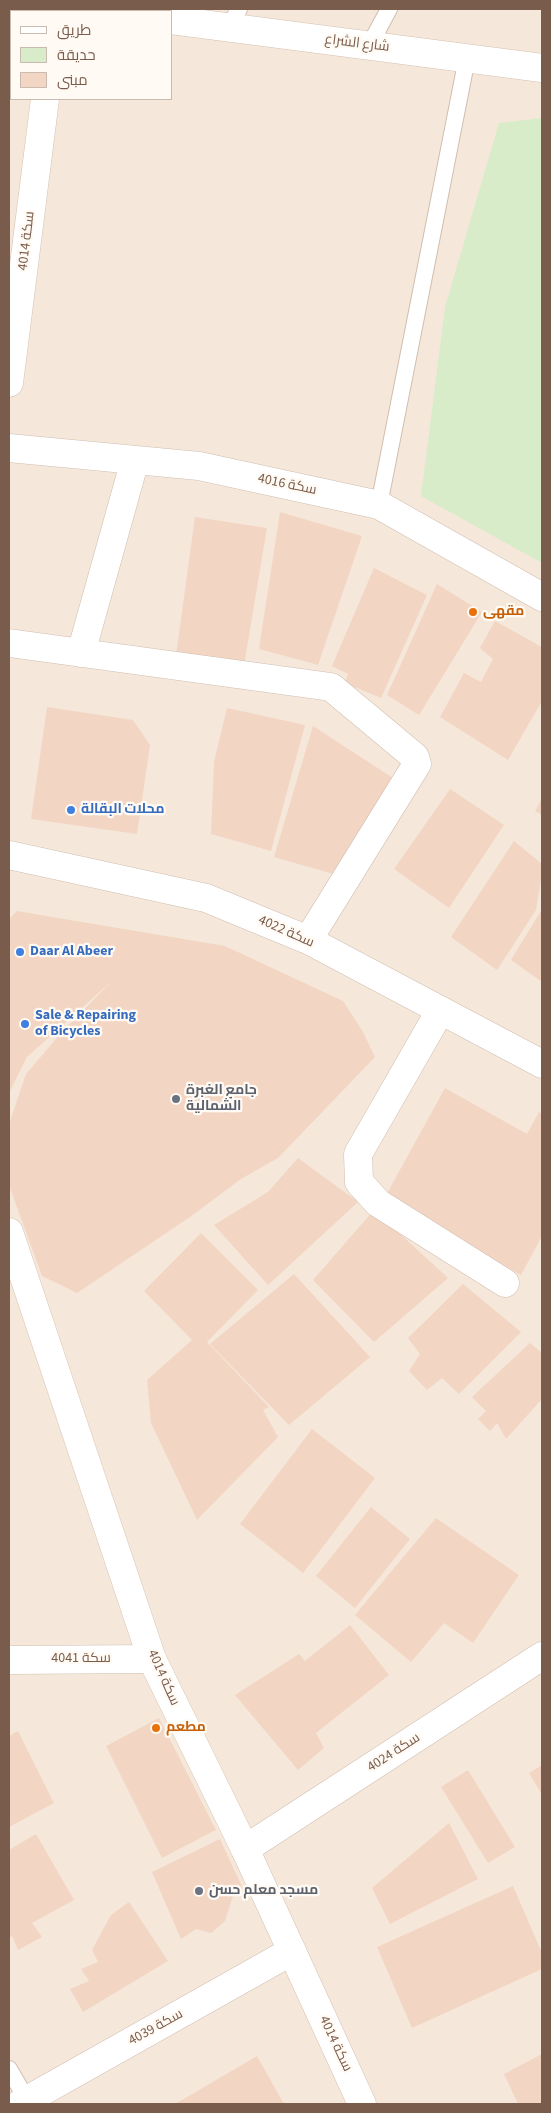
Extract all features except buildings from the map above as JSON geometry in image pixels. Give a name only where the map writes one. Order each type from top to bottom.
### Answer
[{"type":"street","name":"شارع الشراع","points":[[172,20],[234,18],[369,46],[542,68]]},
{"type":"street","name":"سكة 4014","points":[[9,383],[45,100]]},
{"type":"street","name":"سكة 4016","points":[[9,448],[199,466],[379,505],[542,596]]},
{"type":"street","points":[[81,653],[135,460]]},
{"type":"street","points":[[9,643],[331,687],[415,757],[417,764],[308,940]]},
{"type":"street","name":"سكة 4022","points":[[9,855],[206,898],[308,940],[440,1012],[542,1064]]},
{"type":"street","points":[[440,1012],[358,1154],[359,1182],[378,1203],[505,1283]]},
{"type":"street","name":"سكة 4014","points":[[9,1232],[152,1659],[245,1849],[362,2104]]},
{"type":"street","name":"سكة 4024","points":[[245,1849],[542,1656]]},
{"type":"street","name":"سكة 4041","points":[[9,1660],[152,1659]]},
{"type":"street","name":"سكة 4039","points":[[23,2102],[292,1951]]},
{"type":"lane","points":[[369,46],[389,9]]},
{"type":"lane","points":[[379,505],[467,58]]},
{"type":"lane","points":[[9,2069],[23,2102]]},
{"type":"shaded area","points":[[9,9],[542,9],[542,2104],[9,2104]]},
{"type":"green space","points":[[542,118],[542,563],[421,496],[445,307],[499,123]]},
{"type":"place","name":"مقهى","points":[[473,612]]},
{"type":"place","name":"محلات البقالة","points":[[71,810]]},
{"type":"place","name":"Daar Al Abeer","points":[[20,952]]},
{"type":"place","name":"Sale & Repairing of Bicycles","points":[[25,1024]]},
{"type":"place","name":"جامع الغبرة الشمالية","points":[[176,1099]]},
{"type":"place","name":"مطعم","points":[[156,1728]]},
{"type":"place","name":"مسجد معلم حسن","points":[[199,1891]]}]
